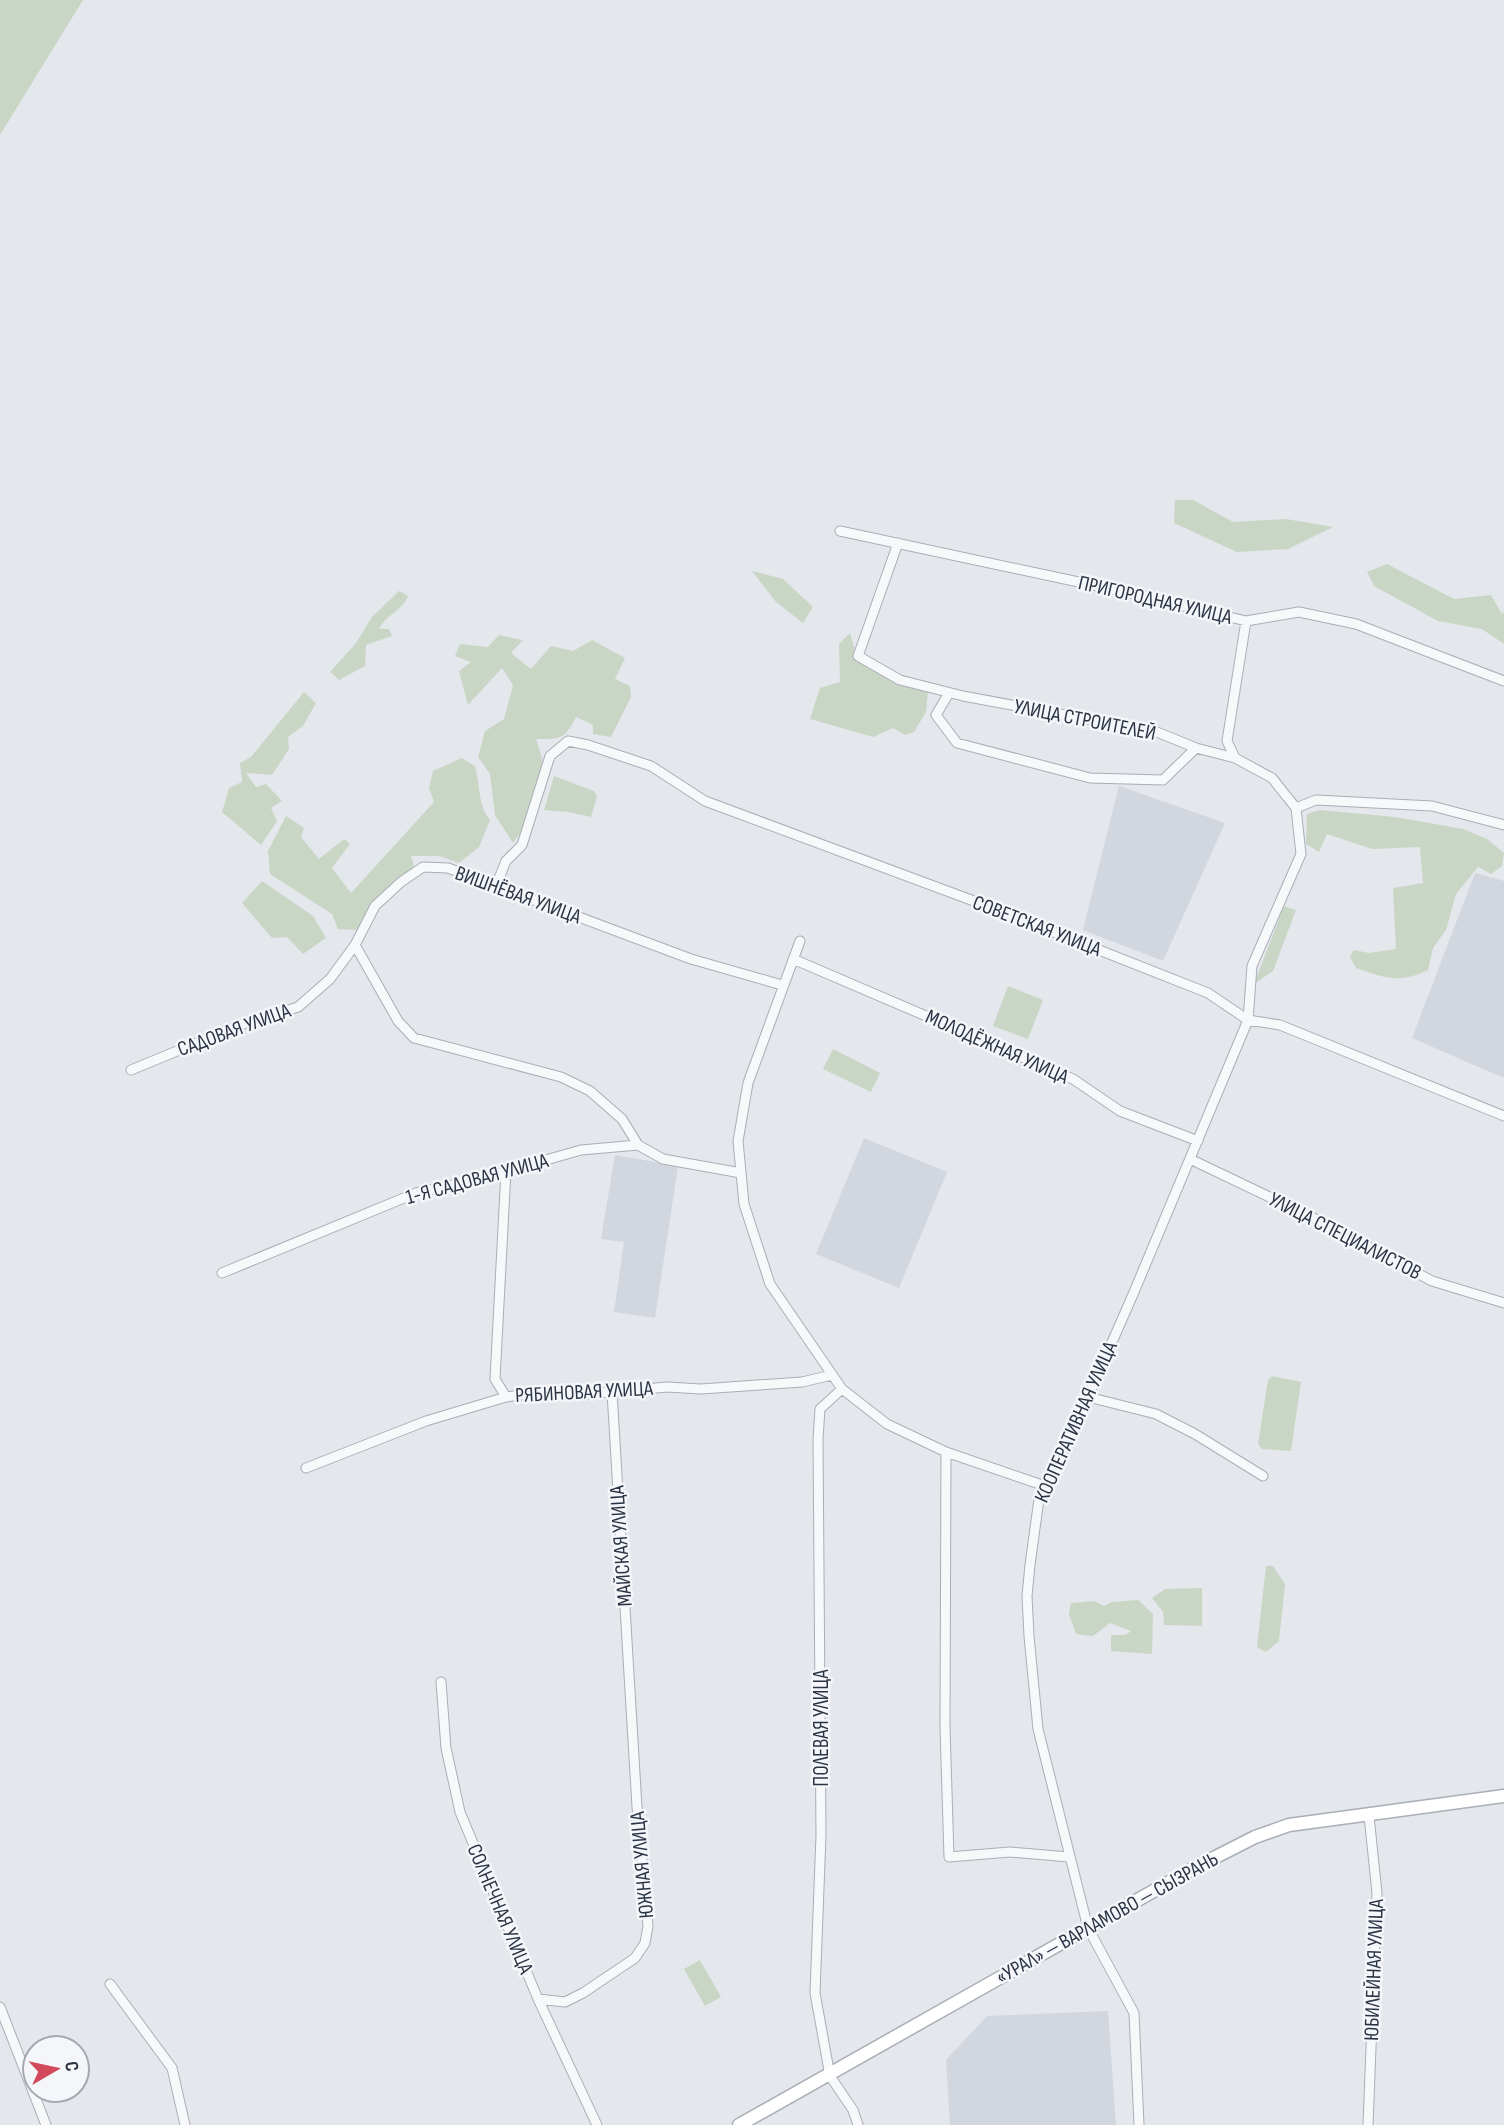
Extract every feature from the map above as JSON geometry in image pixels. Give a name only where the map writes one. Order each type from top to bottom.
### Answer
[{"type":"main road","name":"«УРАЛ» — ВАРЛАМОВО — СЫЗРАНЬ","points":[[739,2125],[1255,1837],[1289,1825],[1504,1796]]},
{"type":"street","name":"ПРИГОРОДНАЯ УЛИЦА","points":[[840,531],[1130,593],[1246,621],[1299,612],[1356,624],[1504,681]]},
{"type":"street","name":"УЛИЦА СТРОИТЕЛЕЙ","points":[[898,543],[858,656],[900,680],[949,693],[1157,732],[1196,748],[1235,758],[1272,778],[1296,808]]},
{"type":"street","points":[[1235,758],[1227,741],[1246,621]]},
{"type":"street","points":[[949,693],[936,715],[957,743],[1090,778],[1163,780],[1196,748]]},
{"type":"street","name":"СОВЕТСКАЯ УЛИЦА","points":[[496,886],[506,861],[522,845],[550,756],[568,741],[588,745],[651,766],[705,801],[990,907],[1208,993],[1248,1020],[1280,1025],[1504,1116]]},
{"type":"street","points":[[1296,808],[1316,800],[1432,806],[1504,825]]},
{"type":"street","name":"КООПЕРАТИВНАЯ УЛИЦА","points":[[1139,2125],[1134,2013],[1088,1928],[1038,1728],[1027,1596],[1030,1565],[1039,1499],[1088,1397],[1248,1020],[1252,966],[1301,854],[1296,808]]},
{"type":"street","name":"ВИШНЁВАЯ УЛИЦА","points":[[355,945],[375,906],[401,882],[423,867],[448,868],[691,959],[782,985]]},
{"type":"street","points":[[800,942],[748,1083],[738,1141],[744,1204],[770,1284],[842,1389],[887,1424],[946,1452],[1045,1486]]},
{"type":"street","points":[[355,945],[398,1021],[414,1038],[561,1077],[590,1091],[622,1119],[638,1145],[663,1159],[741,1172]]},
{"type":"street","name":"САДОВАЯ УЛИЦА","points":[[131,1070],[240,1025],[298,1007],[330,979],[355,945]]},
{"type":"street","name":"МОЛОДЁЖНАЯ УЛИЦА","points":[[793,959],[1073,1079],[1120,1111],[1198,1141]]},
{"type":"street","name":"1-Я САДОВАЯ УЛИЦА","points":[[222,1273],[416,1193],[581,1150],[638,1145]]},
{"type":"street","name":"УЛИЦА СПЕЦИАЛИСТОВ","points":[[1190,1159],[1324,1223],[1432,1281],[1504,1303]]},
{"type":"street","points":[[506,1171],[495,1379],[506,1396]]},
{"type":"street","name":"РЯБИНОВАЯ УЛИЦА","points":[[306,1468],[426,1421],[506,1396],[535,1393],[587,1394],[667,1387],[701,1389],[802,1382],[832,1375]]},
{"type":"street","name":"ПОЛЕВАЯ УЛИЦА","points":[[830,2076],[815,1993],[821,1835],[818,1439],[820,1409],[842,1389]]},
{"type":"street","name":"МАЙСКАЯ УЛИЦА","points":[[612,1392],[631,1701]]},
{"type":"street","points":[[1088,1397],[1156,1414],[1264,1476]]},
{"type":"street","points":[[946,1452],[945,1727],[949,1857],[1010,1852],[1069,1857]]},
{"type":"street","name":"СОЛНЕЧНАЯ УЛИЦА","points":[[441,1682],[446,1748],[460,1812],[538,1999],[597,2125]]},
{"type":"street","name":"ЮЖНАЯ УЛИЦА","points":[[538,1999],[565,2002],[583,1993],[635,1958],[645,1943],[648,1926],[646,1886],[637,1807],[631,1701]]},
{"type":"street","name":"ЮБИЛЕЙНАЯ УЛИЦА","points":[[1368,2125],[1377,1894],[1369,1816]]},
{"type":"street","points":[[110,1984],[172,2068],[185,2125]]},
{"type":"street","points":[[0,2007],[47,2125]]},
{"type":"street","points":[[830,2076],[853,2110],[858,2125]]},
{"type":"shaded area","points":[[1119,786],[1225,823],[1163,961],[1083,930]]},
{"type":"shaded area","points":[[1475,873],[1504,881],[1504,1078],[1412,1038]]},
{"type":"shaded area","points":[[864,1138],[947,1172],[899,1288],[816,1254]]},
{"type":"shaded area","points":[[615,1155],[678,1166],[655,1318],[614,1312],[624,1242],[601,1239]]},
{"type":"shaded area","points":[[1108,2011],[1116,2125],[950,2125],[946,2060],[987,2016]]},
{"type":"green space","points":[[0,0],[83,0],[0,135]]},
{"type":"green space","points":[[1175,500],[1193,500],[1233,522],[1286,519],[1333,527],[1288,549],[1237,552],[1174,523]]},
{"type":"green space","points":[[1387,564],[1454,599],[1491,595],[1502,614],[1504,611],[1504,644],[1482,629],[1438,621],[1374,586],[1367,572]]},
{"type":"green space","points":[[752,571],[783,579],[813,607],[803,623],[776,602]]},
{"type":"green space","points":[[399,591],[408,596],[379,629],[389,629],[392,636],[366,645],[365,666],[339,680],[330,672],[356,643],[372,617]]},
{"type":"green space","points":[[850,633],[856,654],[892,682],[928,691],[926,712],[914,732],[905,735],[893,728],[873,737],[810,719],[820,688],[840,682],[839,644]]},
{"type":"green space","points":[[499,635],[523,640],[511,653],[531,669],[551,646],[573,651],[592,640],[625,658],[615,679],[630,686],[631,697],[611,737],[593,734],[593,725],[576,717],[560,737],[536,739],[544,765],[526,825],[513,843],[495,815],[490,774],[478,757],[485,731],[504,719],[513,685],[502,668],[468,705],[459,671],[471,662],[455,656],[460,644],[488,647]]},
{"type":"green space","points":[[304,692],[316,703],[303,726],[288,737],[289,749],[272,775],[246,773],[256,787],[266,784],[282,801],[271,808],[277,821],[261,845],[222,812],[229,788],[242,782],[240,763],[251,757]]},
{"type":"green space","points":[[462,758],[475,766],[481,801],[490,820],[479,847],[459,863],[439,856],[411,856],[414,866],[370,906],[358,930],[338,929],[332,914],[270,874],[268,851],[286,816],[304,828],[301,837],[319,859],[344,839],[350,844],[332,868],[351,893],[434,802],[429,788],[433,771]]},
{"type":"green space","points":[[554,776],[594,791],[597,796],[591,817],[544,810]]},
{"type":"green space","points":[[1320,810],[1395,817],[1463,829],[1487,839],[1504,853],[1502,866],[1491,874],[1478,867],[1456,894],[1446,930],[1433,948],[1428,970],[1409,977],[1384,977],[1356,968],[1350,957],[1354,950],[1369,953],[1396,949],[1393,888],[1423,883],[1420,847],[1372,849],[1327,834],[1319,852],[1306,844],[1307,814]]},
{"type":"green space","points":[[262,881],[313,916],[326,938],[303,954],[287,937],[272,938],[242,903]]},
{"type":"green space","points":[[1284,906],[1296,910],[1273,971],[1254,984]]},
{"type":"green space","points":[[1008,986],[1043,1000],[1028,1039],[993,1026]]},
{"type":"green space","points":[[833,1049],[880,1073],[871,1092],[823,1069]]},
{"type":"green space","points":[[1272,1376],[1301,1382],[1291,1451],[1262,1449],[1258,1444],[1268,1380]]},
{"type":"green space","points":[[1266,1566],[1273,1566],[1285,1584],[1279,1641],[1266,1652],[1257,1647]]},
{"type":"green space","points":[[1202,1588],[1202,1626],[1164,1625],[1163,1612],[1152,1598],[1165,1589]]},
{"type":"green space","points":[[1138,1600],[1153,1614],[1152,1654],[1111,1651],[1111,1635],[1126,1635],[1131,1631],[1110,1623],[1093,1636],[1076,1634],[1069,1614],[1071,1603],[1094,1601],[1104,1606],[1112,1602]]},
{"type":"green space","points":[[700,1960],[721,1997],[705,2006],[684,1969]]}]
